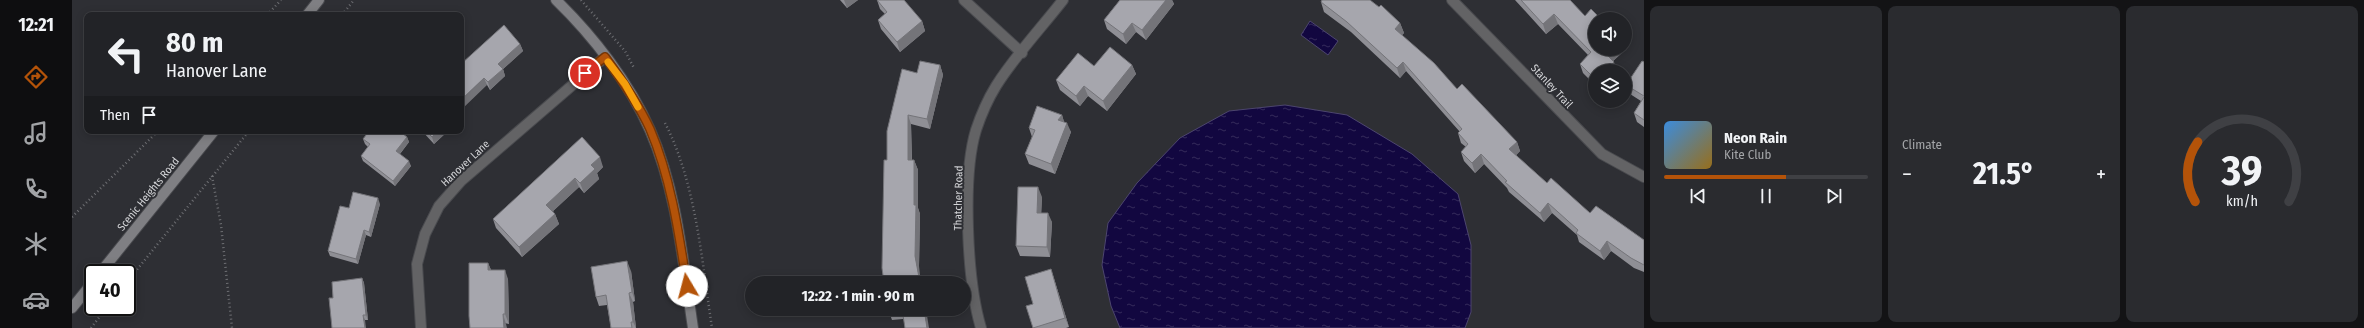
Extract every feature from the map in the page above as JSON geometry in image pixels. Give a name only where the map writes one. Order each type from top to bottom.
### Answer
[{"type":"street","points":[[309,12],[319,0]]},
{"type":"street","points":[[556,0],[577,21],[625,84],[650,129],[666,177],[683,258],[693,328]]},
{"type":"street","points":[[964,0],[1022,53]]},
{"type":"street","name":"Thatcher Road","points":[[981,328],[973,292],[970,255],[969,183],[971,157],[976,130],[996,86],[1063,0]]},
{"type":"street","name":"Stanley Trail","points":[[1452,0],[1602,154],[1644,177]]},
{"type":"street","name":"Hanover Lane","points":[[421,328],[417,264],[425,234],[439,206],[461,181],[605,57]]},
{"type":"street","name":"Scenic Heights Road","points":[[107,264],[212,134]]},
{"type":"street","points":[[72,308],[84,293]]},
{"type":"path","points":[[270,12],[281,0]]},
{"type":"path","points":[[344,12],[354,0]]},
{"type":"path","points":[[72,217],[155,134]]},
{"type":"path","points":[[136,271],[247,134]]},
{"type":"path","points":[[212,176],[221,225],[232,328]]},
{"type":"path","points":[[91,328],[100,316]]},
{"type":"water","points":[[1310,21],[1338,41],[1328,55],[1301,35]]},
{"type":"water","points":[[1285,105],[1347,115],[1412,154],[1458,194],[1471,245],[1471,312],[1465,328],[1120,328],[1111,306],[1102,265],[1108,223],[1137,183],[1180,138],[1229,111]]},
{"type":"building","points":[[877,0],[904,0],[922,21],[897,42],[878,20],[887,12]]},
{"type":"building","points":[[1120,0],[1166,0],[1142,30],[1132,23],[1123,34],[1104,20]]},
{"type":"building","points":[[1322,0],[1370,0],[1379,7],[1381,5],[1400,23],[1395,29],[1434,63],[1457,89],[1462,84],[1517,142],[1509,149],[1547,183],[1551,178],[1590,213],[1596,206],[1644,240],[1644,265],[1631,258],[1607,241],[1600,251],[1576,233],[1578,230],[1548,203],[1540,213],[1505,182],[1507,181],[1481,154],[1472,163],[1461,152],[1468,144],[1458,133],[1462,129],[1403,62],[1397,68],[1347,22],[1321,2]]},
{"type":"building","points":[[1521,0],[1570,0],[1585,16],[1588,12],[1588,49],[1554,14],[1543,24]]},
{"type":"building","points":[[504,25],[520,44],[498,64],[503,69],[488,82],[484,78],[464,97],[464,61]]},
{"type":"building","points":[[1110,47],[1132,65],[1103,101],[1084,86],[1076,96],[1056,80],[1078,53],[1094,66]]},
{"type":"building","points":[[1588,55],[1608,56],[1614,62],[1612,64],[1588,64],[1588,72],[1580,64]]},
{"type":"building","points":[[920,61],[940,65],[927,119],[908,115],[908,160],[914,160],[914,205],[916,205],[915,256],[919,276],[883,276],[884,160],[887,160],[887,131],[902,69],[917,73]]},
{"type":"building","points":[[1642,61],[1644,62],[1644,96],[1632,89],[1632,76]]},
{"type":"building","points":[[1644,97],[1644,120],[1634,113]]},
{"type":"building","points":[[1037,106],[1062,115],[1058,120],[1067,123],[1051,164],[1025,154],[1035,130],[1029,128]]},
{"type":"building","points":[[367,134],[403,134],[407,137],[396,151],[409,161],[393,181],[361,156],[370,144],[363,139]]},
{"type":"building","points":[[582,137],[600,157],[591,165],[595,169],[580,183],[575,178],[546,205],[555,214],[519,247],[493,219]]},
{"type":"building","points":[[1018,187],[1038,187],[1037,213],[1048,213],[1047,247],[1016,246]]},
{"type":"building","points":[[353,192],[378,198],[369,232],[364,230],[356,259],[328,251],[340,206],[349,208]]},
{"type":"building","points":[[627,261],[632,292],[629,293],[633,322],[631,322],[632,328],[611,328],[606,295],[596,297],[591,267]]},
{"type":"building","points":[[469,263],[488,263],[488,270],[505,270],[505,314],[503,314],[504,328],[470,328]]},
{"type":"building","points":[[1051,269],[1065,318],[1033,328],[1026,306],[1033,304],[1025,277]]},
{"type":"building","points":[[362,278],[366,315],[363,315],[365,328],[332,328],[329,298],[333,298],[332,282]]},
{"type":"building","points":[[903,316],[925,316],[927,328],[905,328]]},
{"type":"slow traffic","points":[[608,62],[625,84],[638,107]]},
{"type":"route","points":[[585,73],[605,57],[625,84],[650,129],[666,177],[683,258],[687,286]]}]
